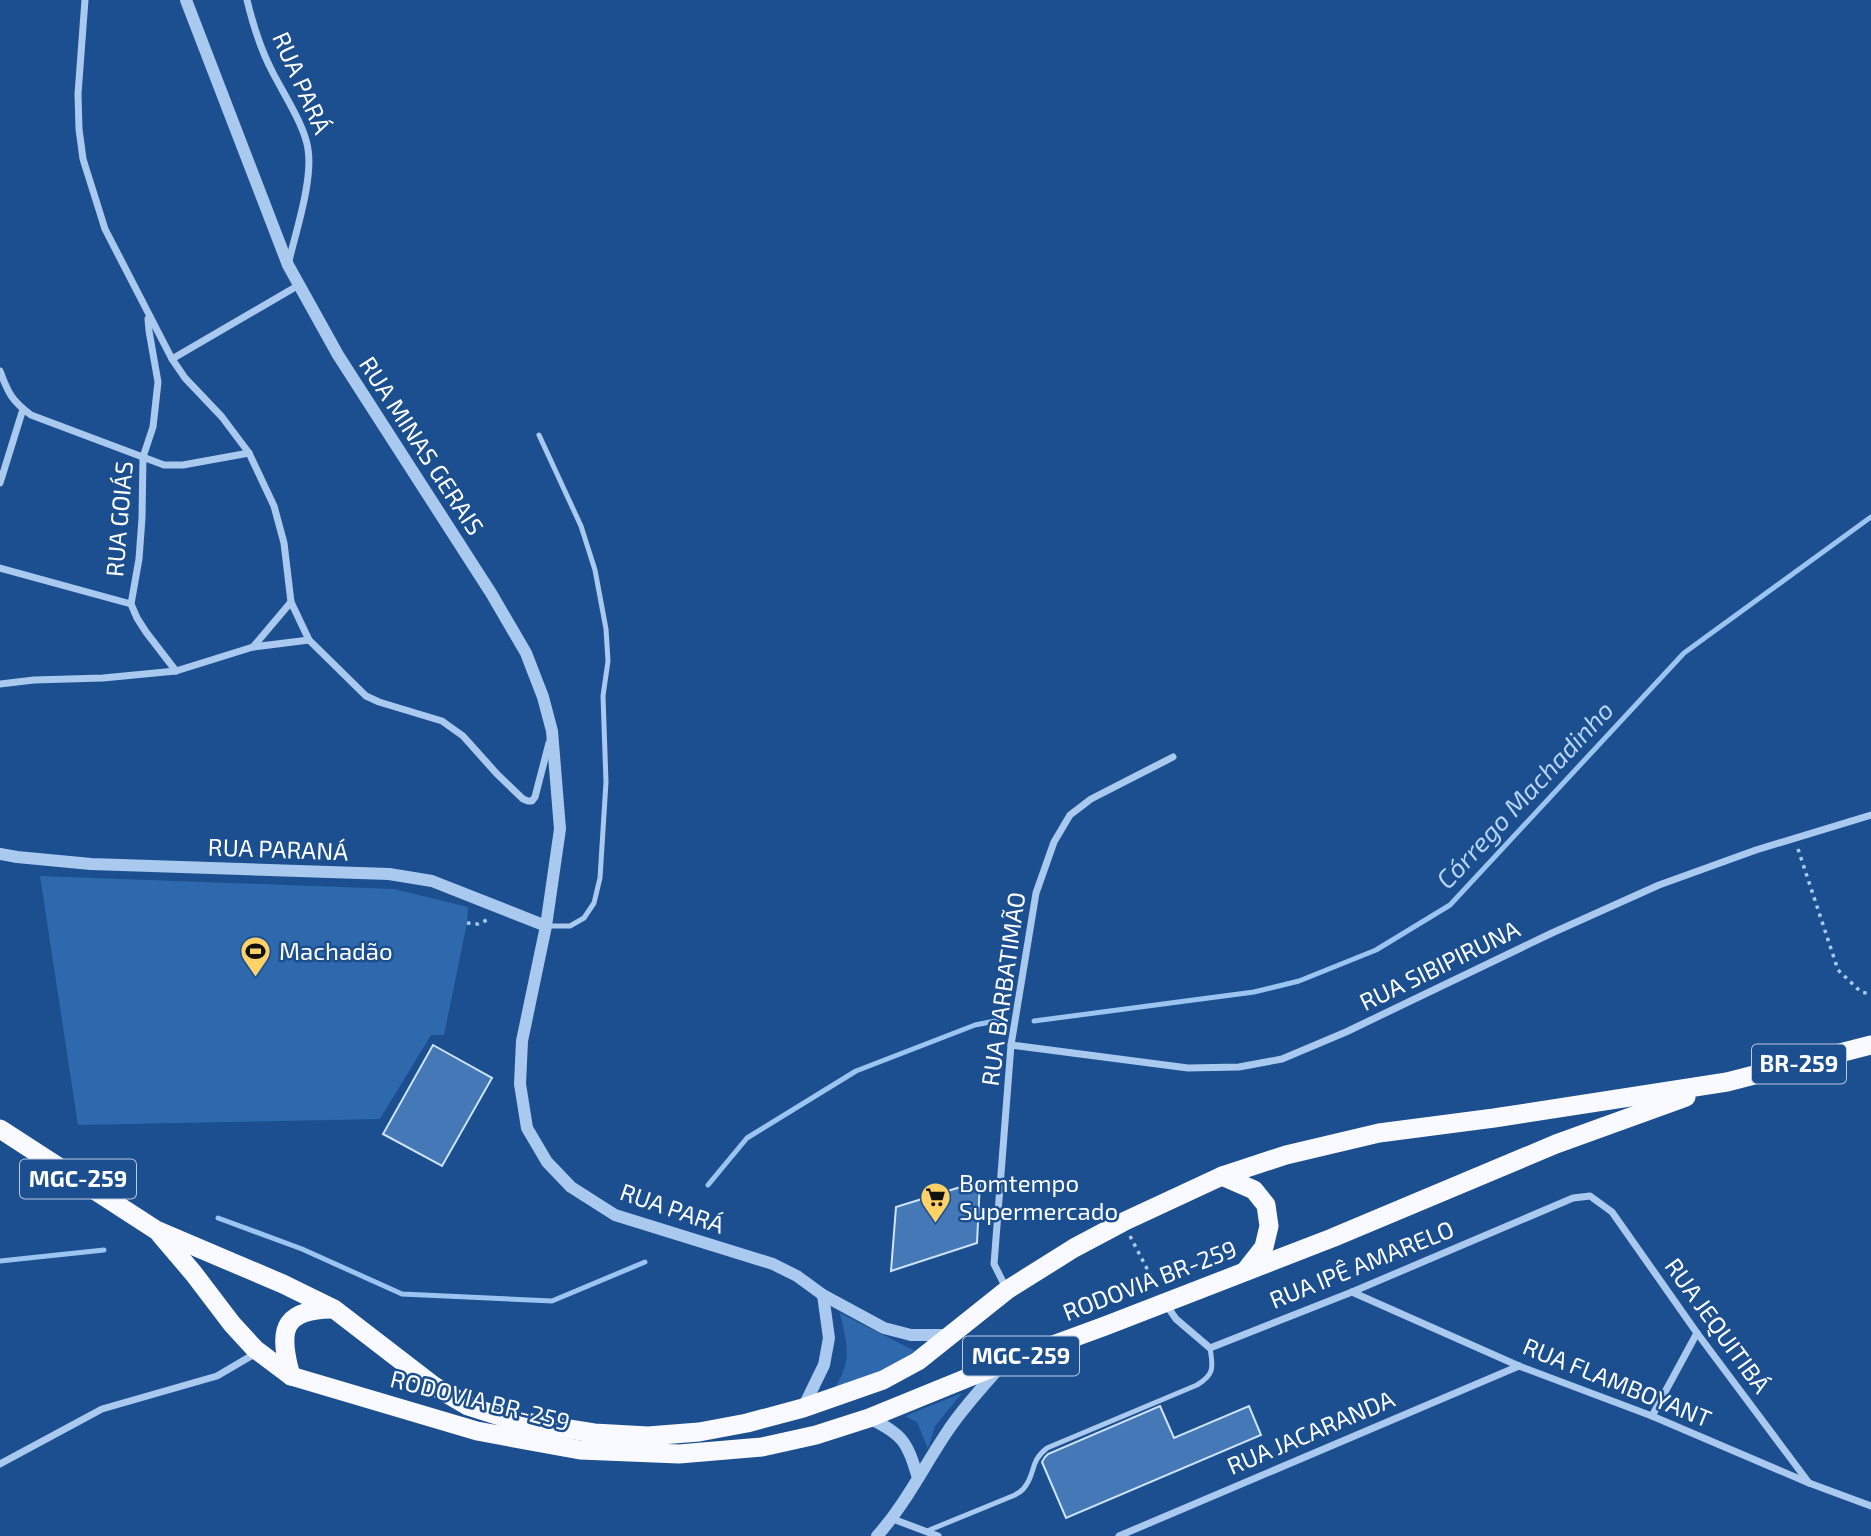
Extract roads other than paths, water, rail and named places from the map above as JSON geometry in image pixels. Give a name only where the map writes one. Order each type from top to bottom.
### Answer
[{"type":"highway","name":"BR-259","points":[[1727,1082],[1871,1045]]},
{"type":"highway","name":"MGC-259","points":[[334,1309],[433,1385],[468,1406],[512,1420],[594,1433],[648,1436],[699,1432],[803,1408],[883,1380],[918,1361],[1007,1290],[1074,1248],[1222,1176],[1286,1155],[1379,1133],[1727,1082]]},
{"type":"highway","name":"RODOVIA BR-259","points":[[291,1376],[477,1431],[580,1450],[679,1454],[762,1447],[816,1435],[869,1418],[1003,1363],[1332,1238],[1556,1144],[1727,1082]]},
{"type":"highway","name":"MGC-259","points":[[0,1129],[156,1230]]},
{"type":"highway","points":[[1222,1176],[1254,1190],[1266,1205],[1269,1226],[1264,1247],[1245,1270]]},
{"type":"highway","points":[[156,1230],[283,1284],[334,1309]]},
{"type":"highway","points":[[156,1230],[232,1324],[258,1351],[291,1376]]},
{"type":"highway","points":[[291,1376],[284,1352],[284,1336],[290,1322],[300,1314],[312,1310],[334,1309]]},
{"type":"street","points":[[85,0],[78,94],[79,129],[83,159],[105,229],[172,359],[185,379],[222,417],[249,453],[274,506],[284,543],[291,602],[309,640],[366,696],[442,721],[463,736],[497,774],[528,802],[535,797],[552,731]]},
{"type":"street","name":"RUA MINAS GERAIS","points":[[186,0],[288,265],[338,355],[491,593],[526,653],[543,697],[552,731],[560,829],[546,926]]},
{"type":"street","name":"RUA PARÁ","points":[[247,0],[255,31],[270,68],[303,132],[308,149],[309,165],[303,205],[288,265]]},
{"type":"street","points":[[172,359],[299,285]]},
{"type":"street","name":"RUA GOIÁS","points":[[148,315],[158,383],[153,427],[143,457],[139,559],[131,604],[136,618],[176,671]]},
{"type":"street","points":[[0,371],[4,393],[42,420],[164,465],[183,465],[249,453]]},
{"type":"street","points":[[0,483],[23,409]]},
{"type":"street","points":[[0,568],[131,604]]},
{"type":"street","points":[[253,647],[291,602]]},
{"type":"street","points":[[0,684],[176,671],[253,647],[309,640]]},
{"type":"street","name":"RUA BARBATIMÃO","points":[[1007,1290],[994,1264],[1011,1045],[1036,893],[1054,842],[1069,815],[1091,799],[1173,757]]},
{"type":"street","name":"RUA SIBIPIRUNA","points":[[1011,1045],[1188,1068],[1239,1067],[1282,1059],[1346,1032],[1659,885],[1756,850],[1871,815]]},
{"type":"street","name":"RUA PARANÁ","points":[[0,854],[17,858],[91,864],[388,874],[432,881],[546,926]]},
{"type":"street","name":"RUA PARÁ","points":[[546,926],[522,1041],[520,1084],[527,1128],[547,1161],[571,1187],[615,1215],[773,1264],[797,1276],[823,1296],[884,1328],[911,1335],[952,1335]]},
{"type":"street","name":"RUA IPÊ AMARELO","points":[[1210,1348],[1352,1292],[1573,1198],[1590,1196]]},
{"type":"street","name":"RUA JEQUITIBÁ","points":[[1590,1196],[1612,1212],[1697,1333],[1809,1483]]},
{"type":"street","name":"RUA FLAMBOYANT","points":[[1352,1292],[1519,1366],[1653,1416],[1809,1483],[1871,1506]]},
{"type":"street","points":[[803,1408],[824,1365],[830,1338],[823,1296]]},
{"type":"street","points":[[1164,1303],[1176,1319],[1210,1348]]},
{"type":"street","points":[[1653,1416],[1697,1333]]},
{"type":"street","points":[[0,1464],[102,1409],[217,1376],[258,1351]]},
{"type":"street","points":[[877,1536],[893,1519],[965,1406],[1003,1363]]},
{"type":"street","name":"RUA JACARANDA","points":[[1119,1536],[1519,1366]]},
{"type":"street","points":[[869,1418],[887,1427],[903,1440],[912,1457],[918,1478]]},
{"type":"street","points":[[893,1519],[938,1536]]},
{"type":"lane","points":[[539,435],[581,526],[595,570],[606,629],[608,661],[603,696],[606,782],[600,878],[593,903],[584,918],[570,926],[546,926]]},
{"type":"lane","points":[[927,1531],[1015,1495],[1025,1487],[1034,1462],[1047,1448],[1197,1385],[1211,1373],[1210,1348]]},
{"type":"waterway","name":"Córrego Machadinho","points":[[1034,1021],[1254,992],[1299,981],[1376,950],[1450,905],[1684,653],[1871,517]]},
{"type":"waterway","name":"Córrego Machadinho","points":[[708,1185],[747,1138],[856,1071],[975,1025],[1000,1020]]},
{"type":"waterway","name":"Córrego Machadinho","points":[[218,1218],[302,1249],[402,1294],[552,1301],[645,1262]]},
{"type":"waterway","name":"Córrego Machadinho","points":[[0,1261],[104,1250]]},
{"type":"place","name":"Machadão","points":[[256,979]]},
{"type":"place","name":"Bomtempo Supermercado","points":[[936,1225]]}]
